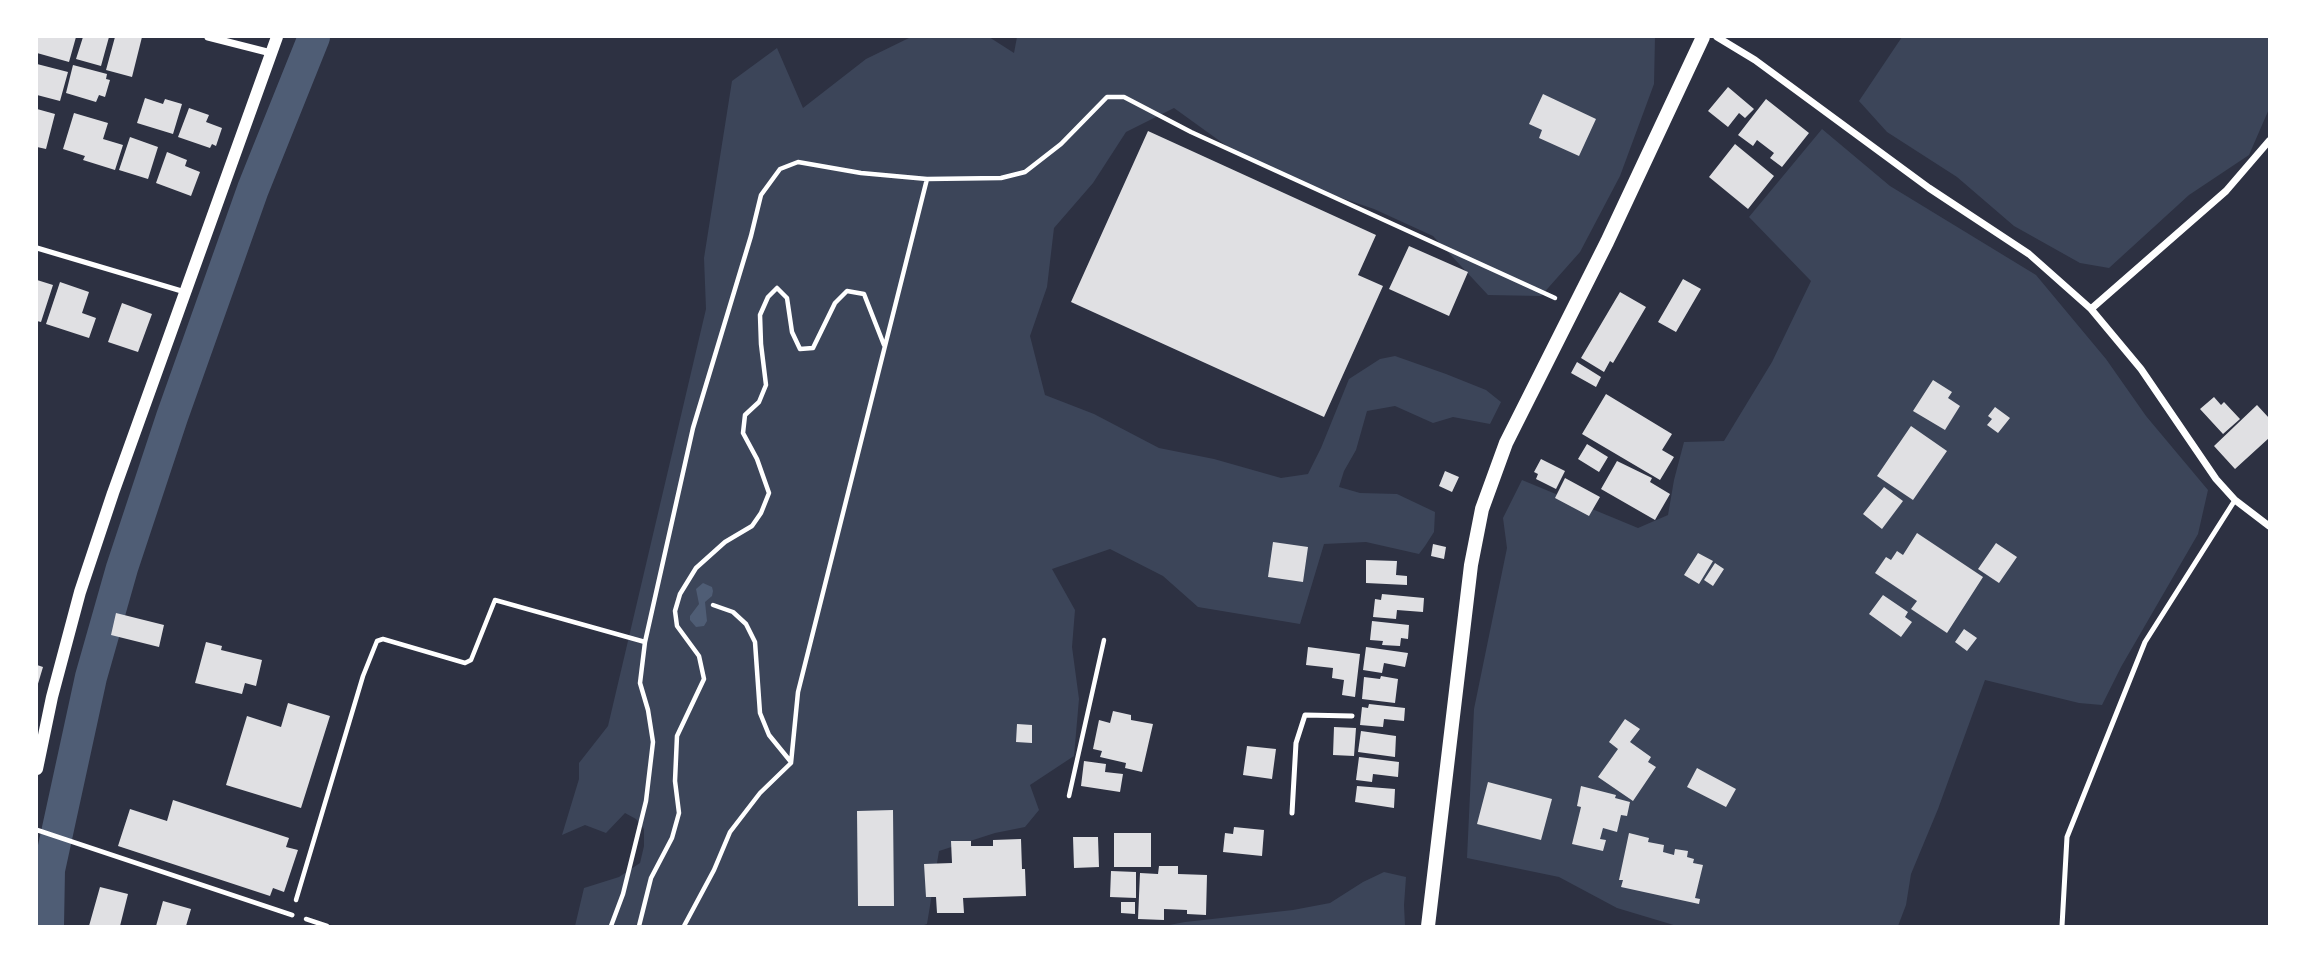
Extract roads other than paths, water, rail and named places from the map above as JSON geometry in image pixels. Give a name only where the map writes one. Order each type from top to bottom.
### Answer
[{"type":"main road","points":[[1428,926],[1471,565],[1482,509],[1506,443],[1607,242],[1703,37]]},
{"type":"street","points":[[208,37],[271,53]]},
{"type":"street","points":[[37,769],[52,698],[80,592],[113,492],[277,37]]},
{"type":"street","points":[[1717,37],[1755,60],[1929,188],[2028,254],[2091,309],[2141,369],[2216,479],[2235,500],[2269,526]]},
{"type":"street","points":[[2091,309],[2226,191],[2269,141]]},
{"type":"lane","points":[[37,248],[185,292]]},
{"type":"lane","points":[[2062,926],[2067,837],[2145,642],[2235,500]]},
{"type":"lane","points":[[1292,813],[1296,743],[1305,715],[1352,716]]},
{"type":"lane","points":[[37,830],[292,915]]},
{"type":"waterway","points":[[48,926],[49,870],[91,677],[122,568],[253,189],[314,37]]}]
